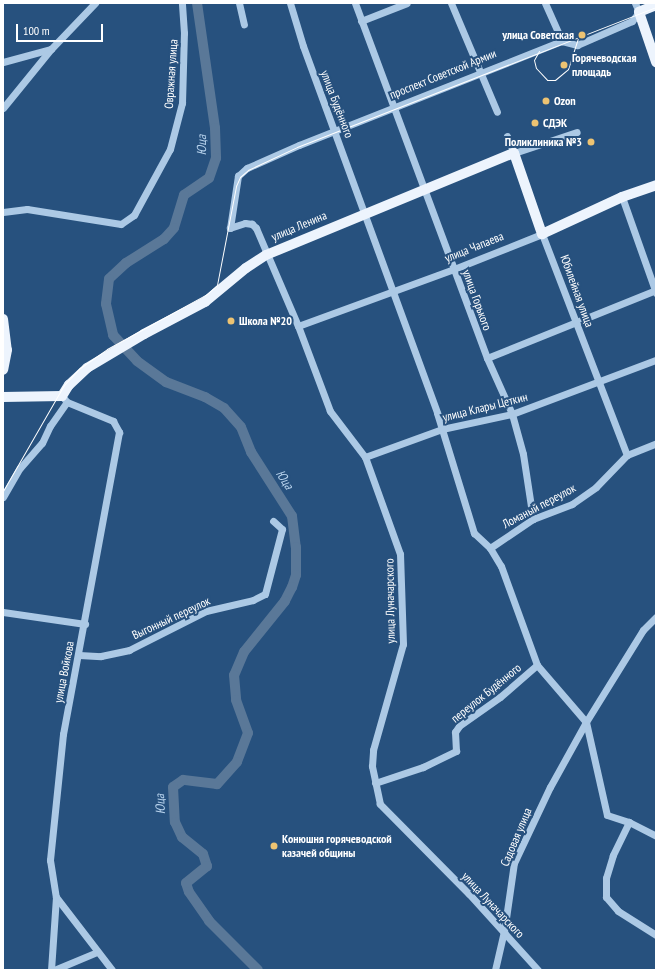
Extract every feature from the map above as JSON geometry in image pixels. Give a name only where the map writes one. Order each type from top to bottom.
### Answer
[{"type":"main road","name":"проспект Советской Армии","points":[[637,8],[656,5]]},
{"type":"main road","points":[[637,8],[656,62]]},
{"type":"main road","name":"улица Ленина","points":[[64,399],[69,385],[107,355],[205,302],[246,268],[266,255],[365,212],[424,190],[514,153]]},
{"type":"main road","name":"Юбилейная улица","points":[[514,153],[542,234]]},
{"type":"main road","name":"улица Чапаева","points":[[542,234],[622,197],[656,185]]},
{"type":"main road","points":[[3,318],[8,350],[3,370]]},
{"type":"main road","points":[[5,395],[64,399]]},
{"type":"street","points":[[3,108],[52,49],[95,3]]},
{"type":"street","name":"Овражная улица","points":[[3,212],[26,209],[41,210],[121,224],[134,215],[170,149],[182,103],[184,33],[182,3]]},
{"type":"street","points":[[239,3],[244,24]]},
{"type":"street","name":"улица Будённого","points":[[290,3],[303,46],[365,212],[442,429],[466,515],[474,533],[490,548],[501,566],[537,665]]},
{"type":"street","name":"улица Горького","points":[[354,3],[487,358],[512,414],[523,454],[533,519]]},
{"type":"street","points":[[361,21],[407,3]]},
{"type":"street","points":[[451,3],[482,72],[497,112]]},
{"type":"street","points":[[545,3],[562,41]]},
{"type":"street","name":"проспект Советской Армии","points":[[238,176],[247,168],[335,131],[562,41],[577,45],[632,21],[637,8]]},
{"type":"street","points":[[3,62],[52,49]]},
{"type":"street","name":"улица Ленина","points":[[514,153],[577,132]]},
{"type":"street","name":"Юбилейная улица","points":[[507,136],[514,153]]},
{"type":"street","name":"улица Луначарского","points":[[238,176],[230,228],[245,223],[252,224],[298,326],[330,411],[365,457],[400,554],[403,644],[374,750],[372,766],[380,804],[504,932],[538,970]]},
{"type":"street","points":[[487,358],[656,291],[622,197]]},
{"type":"street","name":"Юбилейная улица","points":[[542,234],[574,323],[628,455]]},
{"type":"street","name":"улица Чапаева","points":[[298,326],[394,292],[542,234]]},
{"type":"street","name":"улица Клары Цеткин","points":[[365,457],[442,429],[512,414],[656,360]]},
{"type":"street","points":[[3,497],[20,468],[42,443],[64,399]]},
{"type":"street","name":"улица Войкова","points":[[64,399],[110,420],[118,427],[119,432],[64,734],[50,860],[56,898],[112,970]]},
{"type":"street","name":"Ломаный переулок","points":[[490,548],[533,519],[572,504],[596,487],[628,455],[656,443]]},
{"type":"street","name":"Выгонный переулок","points":[[79,655],[101,656],[129,650],[206,611],[253,600],[265,594],[282,529],[273,521]]},
{"type":"street","points":[[3,612],[85,624]]},
{"type":"street","name":"Садовая улица","points":[[495,970],[504,932],[514,863],[550,787],[586,722],[643,630],[656,617]]},
{"type":"street","points":[[537,665],[586,722],[607,815],[629,822],[656,836]]},
{"type":"street","name":"переулок Будённого","points":[[375,783],[423,767],[456,751],[455,732],[459,726],[500,696],[537,665]]},
{"type":"street","points":[[629,822],[608,873],[606,897],[618,911],[656,935]]},
{"type":"street","points":[[51,970],[56,898]]},
{"type":"street","points":[[54,970],[97,952]]},
{"type":"waterway","name":"Юца","points":[[197,3],[215,128],[216,158],[209,178],[184,195],[174,228],[164,239],[126,263],[109,279],[106,304],[113,335],[137,361],[166,382],[205,397],[224,408],[241,427],[251,452],[292,516],[296,547],[296,575],[292,587],[285,601],[244,652],[234,675],[236,700],[248,733],[237,762],[217,784],[183,780],[173,787],[175,822],[182,837],[203,854],[207,866],[186,883],[189,892],[209,921],[258,970]]},
{"type":"tram line","points":[[3,491],[64,385],[80,368],[107,349],[207,294],[217,285],[236,186],[240,177],[248,170],[297,147],[656,7]]},
{"type":"tram line","points":[[539,51],[534,60],[536,68],[547,80],[555,80],[568,69],[579,36]]},
{"type":"place","name":"улица Советская","points":[[582,35]]},
{"type":"place","name":"Горячеводская площадь","points":[[564,65]]},
{"type":"place","name":"Ozon","points":[[546,101]]},
{"type":"place","name":"СДЭК","points":[[535,123]]},
{"type":"place","name":"Поликлиника №3","points":[[591,142]]},
{"type":"place","name":"Школа №20","points":[[231,321]]},
{"type":"place","name":"Конюшня горячеводской казачей общины","points":[[274,846]]}]
